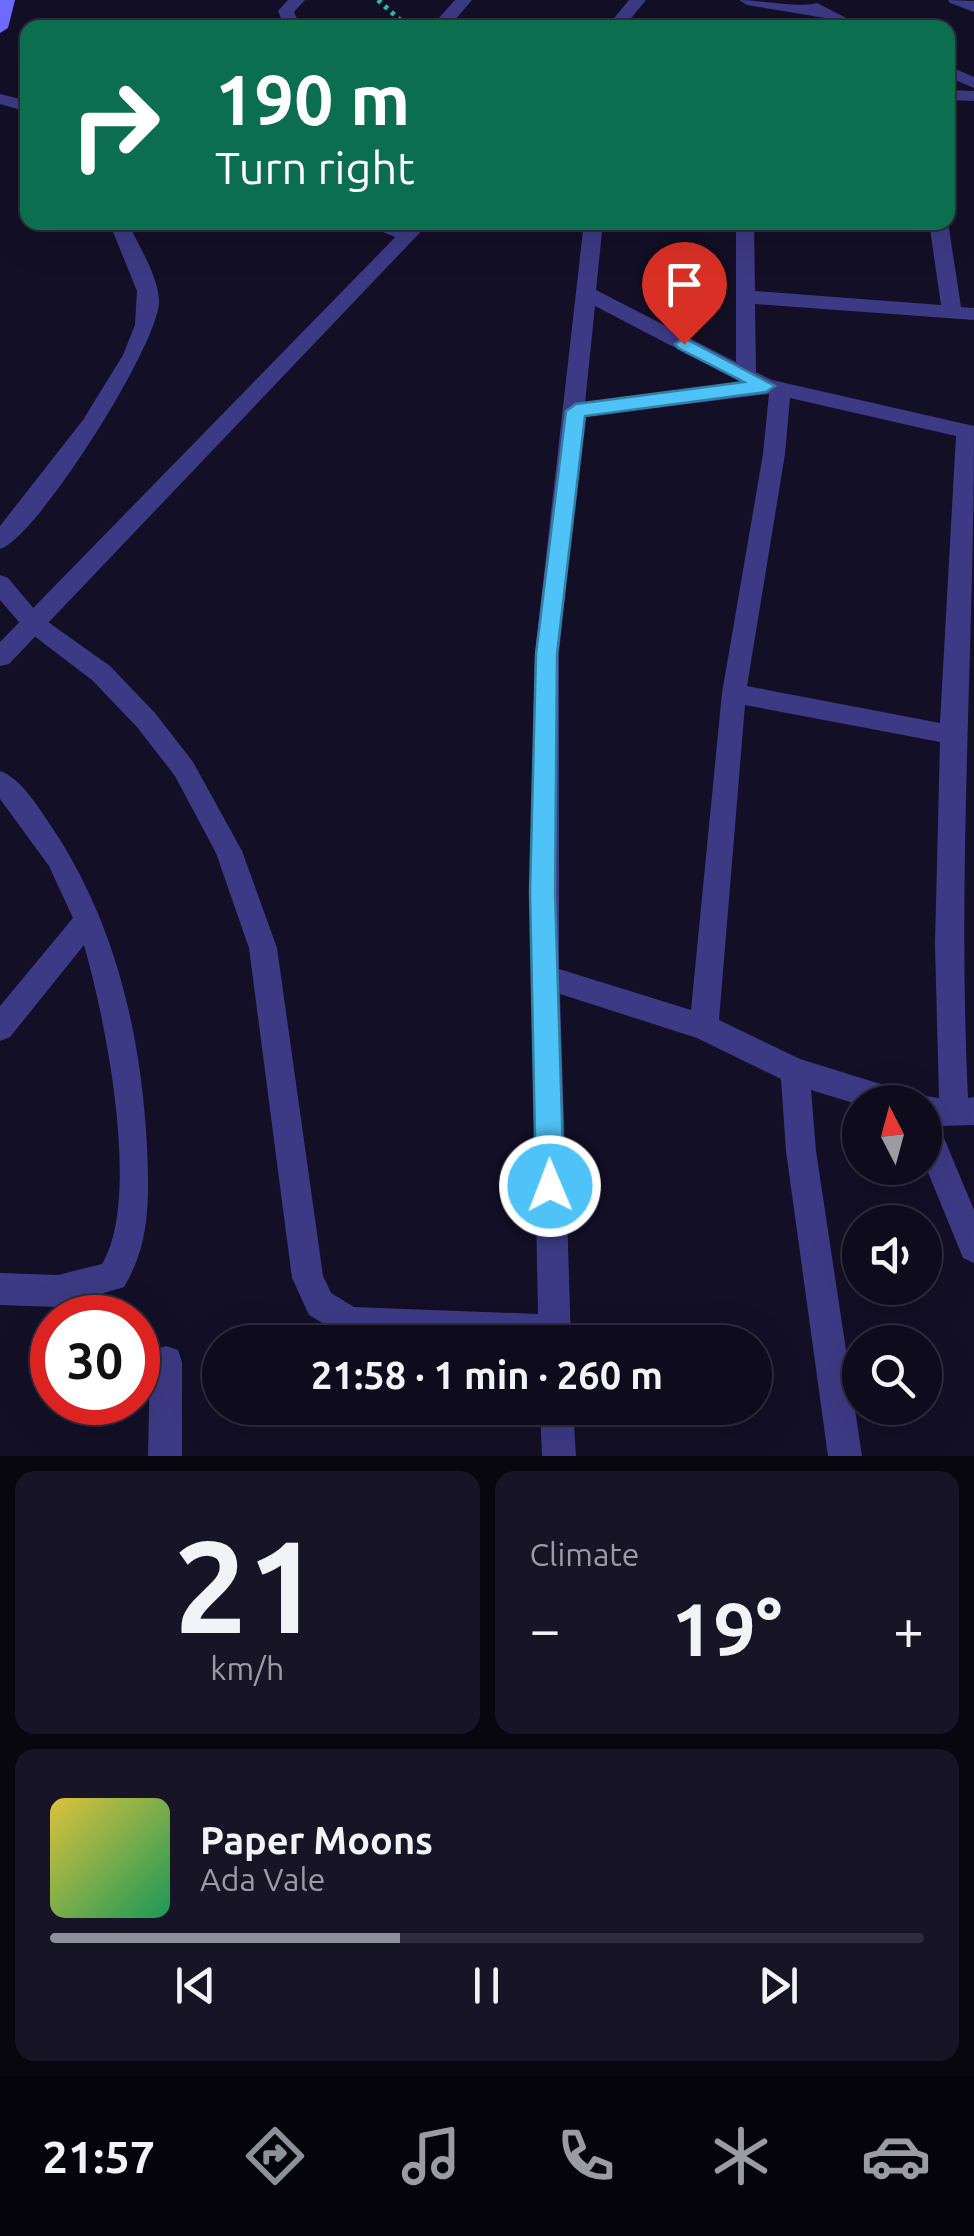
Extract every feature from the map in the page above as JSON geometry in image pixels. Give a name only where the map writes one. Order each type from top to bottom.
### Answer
[{"type":"main road","points":[[0,28],[6,0]]},
{"type":"street","points":[[290,20],[286,11],[297,0]]},
{"type":"street","points":[[445,20],[464,0]]},
{"type":"street","points":[[621,20],[638,0]]},
{"type":"street","points":[[747,0],[830,14]]},
{"type":"street","points":[[801,0],[842,20]]},
{"type":"street","points":[[956,0],[974,7]]},
{"type":"street","points":[[0,541],[90,424],[134,354],[144,330],[148,296],[121,230]]},
{"type":"street","points":[[0,657],[413,230]]},
{"type":"street","points":[[555,1325],[545,977],[546,654],[593,230]]},
{"type":"street","points":[[704,1027],[734,693],[774,454],[746,297],[745,230]]},
{"type":"street","points":[[939,230],[952,313]]},
{"type":"street","points":[[586,293],[764,384],[971,432],[953,735],[948,954],[951,1112]]},
{"type":"street","points":[[746,297],[974,314]]},
{"type":"street","points":[[576,411],[764,384]]},
{"type":"street","points":[[0,584],[33,623],[101,673],[146,720],[192,781],[230,851],[263,948],[308,1278],[320,1304],[350,1323],[379,1325]]},
{"type":"street","points":[[734,693],[953,735]]},
{"type":"street","points":[[0,782],[26,808],[55,850],[87,922],[120,1024],[132,1159],[128,1247],[114,1276],[80,1289],[44,1295],[0,1290]]},
{"type":"street","points":[[0,1028],[87,922]]},
{"type":"street","points":[[545,977],[704,1027],[795,1071],[842,1085]]},
{"type":"street","points":[[795,1071],[801,1150],[845,1456]]},
{"type":"street","points":[[942,1170],[974,1247]]},
{"type":"street","points":[[165,1456],[166,1362]]},
{"type":"street","points":[[558,1425],[559,1456]]},
{"type":"path","points":[[378,0],[400,20]]},
{"type":"route","points":[[550,1186],[543,892],[546,654],[576,411],[766,386],[684,344]]}]
